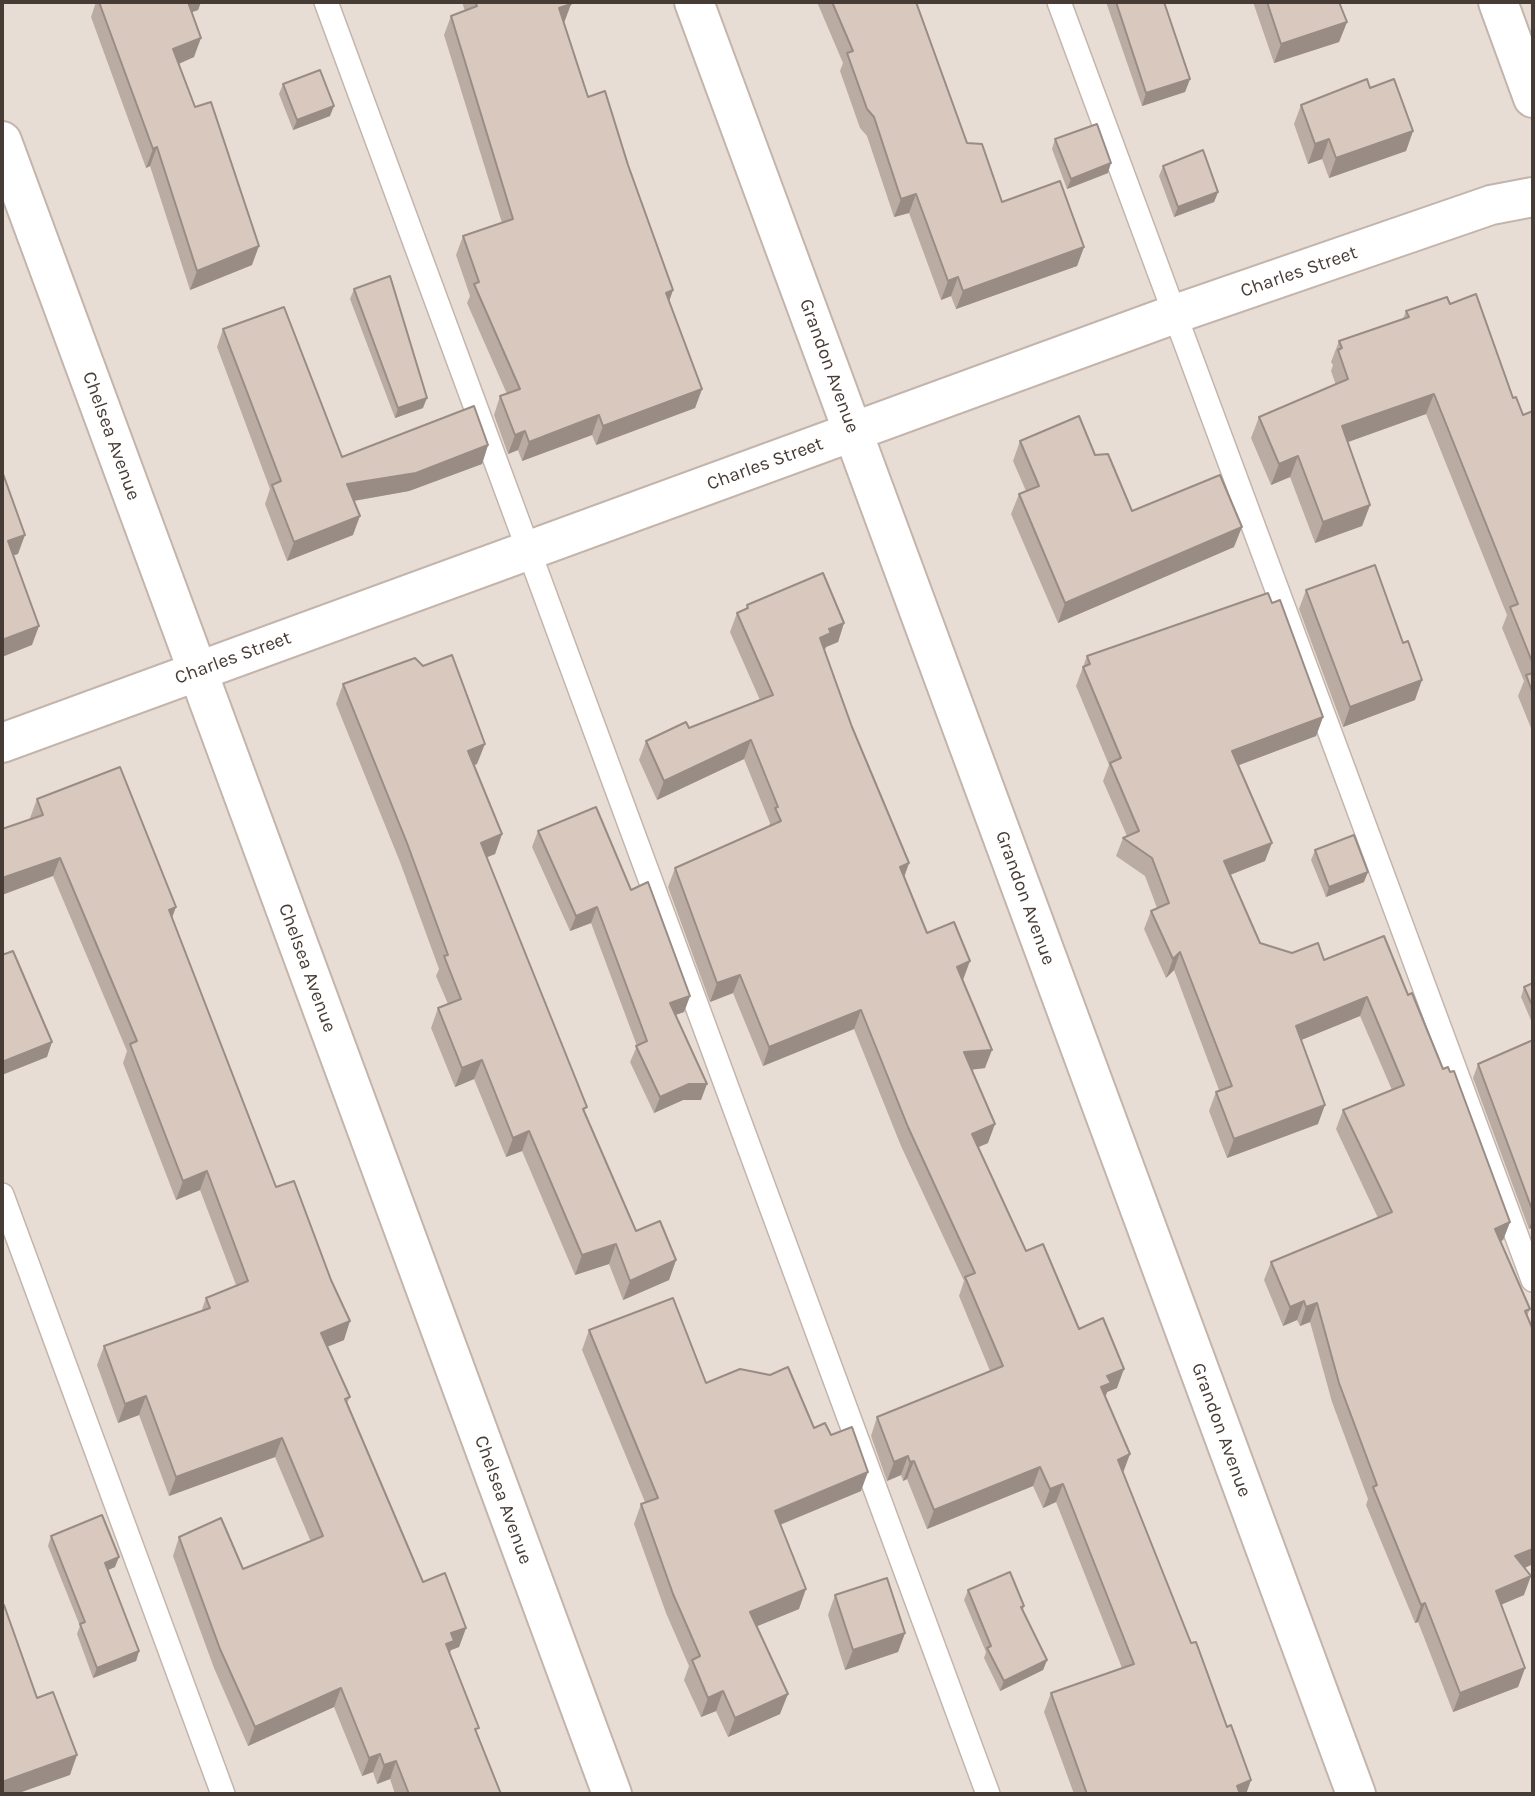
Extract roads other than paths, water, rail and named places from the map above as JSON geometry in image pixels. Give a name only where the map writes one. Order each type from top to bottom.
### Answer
[{"type":"street","name":"Grandon Avenue","points":[[694,2],[1356,1794]]},
{"type":"street","points":[[1498,2],[1533,98]]},
{"type":"street","name":"Chelsea Avenue","points":[[2,141],[612,1794]]},
{"type":"street","name":"Charles Street","points":[[2,743],[1175,314],[1491,205],[1533,197]]},
{"type":"lane","points":[[326,2],[988,1794]]},
{"type":"lane","points":[[1059,2],[1533,1280]]},
{"type":"lane","points":[[2,1195],[223,1794]]}]
